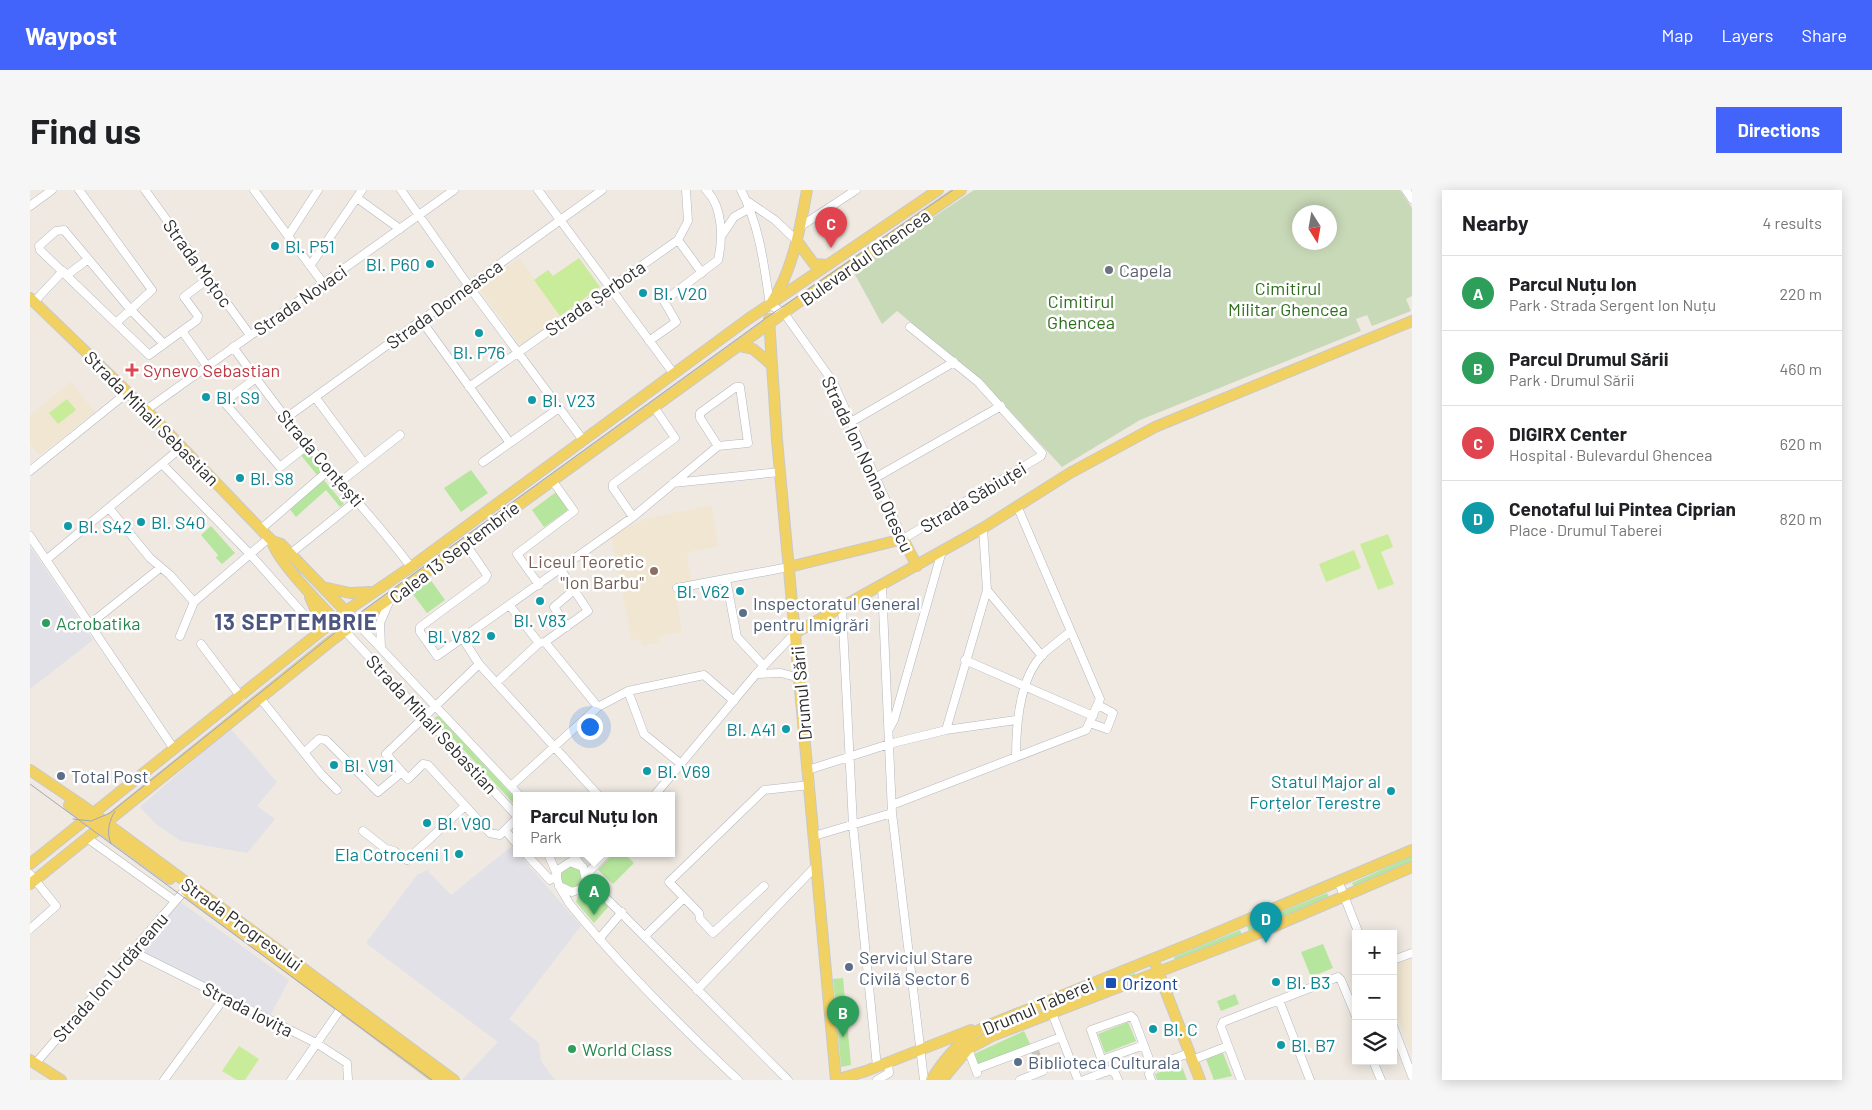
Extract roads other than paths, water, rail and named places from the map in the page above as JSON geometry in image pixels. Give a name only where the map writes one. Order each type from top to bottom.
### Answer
[{"type":"main road","points":[[770,305],[782,286],[797,241],[807,190]]},
{"type":"main road","name":"Bulevardul Ghencea","points":[[770,305],[938,190]]},
{"type":"main road","name":"Bulevardul Ghencea","points":[[769,324],[961,190]]},
{"type":"main road","points":[[797,241],[814,264],[829,265]]},
{"type":"main road","name":"Strada Mihail Sebastian","points":[[32,300],[128,392],[261,529],[270,539],[274,550],[304,588],[345,631]]},
{"type":"main road","name":"Drumul Sării","points":[[770,305],[769,324],[780,472],[836,1080]]},
{"type":"main road","name":"Calea 13 Septembrie","points":[[30,864],[241,697],[335,619],[410,567],[770,305]]},
{"type":"main road","points":[[796,634],[1018,508],[1070,473],[1155,427],[1412,321]]},
{"type":"main road","name":"Calea 13 Septembrie","points":[[32,880],[345,631],[769,324]]},
{"type":"main road","points":[[739,346],[753,349],[772,365]]},
{"type":"main road","name":"Strada Mihail Sebastian","points":[[270,539],[281,544],[357,623]]},
{"type":"main road","points":[[789,567],[903,539]]},
{"type":"main road","name":"Strada Ion Nonna Otescu","points":[[903,539],[917,566]]},
{"type":"main road","points":[[318,584],[350,593],[374,591]]},
{"type":"main road","points":[[304,588],[319,616],[321,631]]},
{"type":"main road","name":"Strada Progresului","points":[[30,770],[90,816]]},
{"type":"main road","name":"Strada Progresului","points":[[30,778],[103,825],[344,1004],[454,1080]]},
{"type":"main road","name":"Drumul Taberei","points":[[930,1080],[950,1051],[973,1033],[1007,1016],[1339,883],[1412,850]]},
{"type":"main road","name":"Drumul Taberei","points":[[942,1080],[964,1052],[992,1036],[1254,936],[1412,867]]},
{"type":"main road","points":[[1153,959],[1200,1080]]},
{"type":"main road","points":[[1060,996],[1065,1008]]},
{"type":"main road","name":"Strada Progresului","points":[[344,1004],[440,1080]]},
{"type":"main road","points":[[836,1080],[860,1077],[877,1067],[919,1053],[1007,1016]]},
{"type":"main road","points":[[919,1053],[964,1052]]},
{"type":"main road","points":[[32,1062],[61,1080]]},
{"type":"street","points":[[30,206],[52,190]]},
{"type":"street","points":[[79,190],[152,290],[116,323]]},
{"type":"street","name":"Strada Moțoc","points":[[145,190],[250,335]]},
{"type":"street","points":[[254,190],[323,283]]},
{"type":"street","points":[[288,236],[318,190]]},
{"type":"street","points":[[310,266],[362,190]]},
{"type":"street","points":[[401,190],[468,286],[583,440]]},
{"type":"street","name":"Strada Novaci","points":[[146,410],[454,190]]},
{"type":"street","points":[[538,190],[674,374]]},
{"type":"street","name":"Strada Dorneasca","points":[[286,418],[602,190]]},
{"type":"street","points":[[686,190],[688,221],[678,240],[702,273]]},
{"type":"street","points":[[649,341],[676,322],[664,301],[718,260],[721,237],[715,204],[706,190]]},
{"type":"street","points":[[800,226],[856,190]]},
{"type":"street","points":[[1406,190],[1412,199]]},
{"type":"street","points":[[721,237],[746,197]]},
{"type":"street","points":[[746,197],[775,220],[797,241]]},
{"type":"street","points":[[746,197],[762,246],[770,305],[784,313]]},
{"type":"street","points":[[357,198],[400,229]]},
{"type":"street","points":[[164,344],[86,260],[64,230],[60,230],[43,242],[39,248],[146,355],[151,355],[198,318],[184,297],[209,278]]},
{"type":"street","name":"Strada Șerbota","points":[[469,387],[678,240]]},
{"type":"street","points":[[32,300],[65,273],[86,260]]},
{"type":"street","name":"Strada Ion Nonna Otescu","points":[[784,313],[833,382],[903,539]]},
{"type":"street","points":[[421,320],[510,443]]},
{"type":"street","points":[[875,478],[1001,406],[978,382],[910,327]]},
{"type":"street","points":[[182,331],[207,366]]},
{"type":"street","name":"Strada Conțești","points":[[233,348],[286,418],[356,501],[368,512],[410,567]]},
{"type":"street","points":[[851,422],[954,362]]},
{"type":"street","points":[[256,378],[224,402],[280,467],[308,445]]},
{"type":"street","points":[[465,543],[486,571],[485,579],[430,619],[420,630],[437,656],[561,570],[632,517],[718,446],[748,443],[741,389],[738,387],[700,413],[700,418],[718,446]]},
{"type":"street","points":[[30,471],[128,392]]},
{"type":"street","points":[[314,397],[364,463]]},
{"type":"street","name":"Strada Săbiuței","points":[[903,539],[1041,456],[1042,453],[1001,406]]},
{"type":"street","points":[[632,517],[613,488],[613,484],[675,438],[654,407]]},
{"type":"street","points":[[483,462],[559,408]]},
{"type":"street","points":[[340,482],[400,435]]},
{"type":"street","points":[[46,560],[182,447]]},
{"type":"street","name":"Strada Mihail Sebastian","points":[[162,465],[250,554],[306,617]]},
{"type":"street","points":[[261,529],[329,470]]},
{"type":"street","points":[[672,483],[780,472]]},
{"type":"street","points":[[539,585],[517,554],[574,511],[552,480]]},
{"type":"street","points":[[290,554],[356,501]]},
{"type":"street","points":[[109,508],[160,568],[194,602]]},
{"type":"street","points":[[814,836],[853,825],[1086,730],[1100,699],[1018,508]]},
{"type":"street","points":[[946,730],[987,590],[983,528]]},
{"type":"street","points":[[30,536],[174,750]]},
{"type":"street","points":[[180,636],[194,602],[270,539]]},
{"type":"street","points":[[889,729],[897,711],[942,551]]},
{"type":"street","points":[[677,588],[789,567]]},
{"type":"street","points":[[90,624],[160,568]]},
{"type":"street","points":[[496,682],[542,643],[588,611],[561,570]]},
{"type":"street","points":[[726,579],[737,637],[764,665]]},
{"type":"street","points":[[882,585],[892,809],[919,1053],[924,1080]]},
{"type":"street","points":[[567,627],[554,607],[574,590]]},
{"type":"street","points":[[987,590],[1042,656]]},
{"type":"street","name":"Strada Mihail Sebastian","points":[[381,648],[380,622],[390,600]]},
{"type":"street","points":[[510,606],[598,707]]},
{"type":"street","points":[[842,608],[853,825],[877,1067]]},
{"type":"street","name":"Strada Mihail Sebastian","points":[[357,623],[516,792]]},
{"type":"street","name":"Strada Mihail Sebastian","points":[[345,631],[513,812]]},
{"type":"street","points":[[1016,757],[1016,720],[1026,684],[1042,656],[1070,632]]},
{"type":"street","points":[[657,792],[756,674],[796,634]]},
{"type":"street","points":[[463,639],[479,664],[595,792]]},
{"type":"street","points":[[201,644],[241,697]]},
{"type":"street","points":[[965,660],[1026,684],[1092,719],[1103,729],[1107,729],[1113,713],[1098,705]]},
{"type":"street","points":[[479,664],[386,754],[408,779],[423,764],[428,765],[490,833],[500,835],[513,822]]},
{"type":"street","points":[[756,674],[781,673],[800,678]]},
{"type":"street","points":[[511,786],[598,707],[627,691],[704,674],[734,701]]},
{"type":"street","points":[[627,691],[644,734],[681,764]]},
{"type":"street","points":[[260,698],[322,775],[337,790]]},
{"type":"street","points":[[808,770],[889,744],[946,730],[1016,720]]},
{"type":"street","points":[[305,752],[319,739],[326,740],[378,792],[402,772]]},
{"type":"street","points":[[764,886],[713,933],[669,882],[764,790],[810,785]]},
{"type":"street","points":[[363,831],[386,849],[394,851],[407,860],[465,806]]},
{"type":"street","points":[[504,830],[513,840]]},
{"type":"street","points":[[87,838],[176,901]]},
{"type":"street","points":[[529,857],[550,880],[565,863],[595,867]]},
{"type":"street","points":[[549,857],[559,886],[599,939],[681,1026],[738,1080]]},
{"type":"street","points":[[574,857],[586,877],[788,1080]]},
{"type":"street","points":[[559,886],[567,891],[577,891],[584,885],[586,877],[603,857]]},
{"type":"street","points":[[697,990],[817,865]]},
{"type":"street","points":[[30,929],[56,906],[32,880]]},
{"type":"street","points":[[1339,883],[1357,930]]},
{"type":"street","name":"Strada Ion Urdăreanu","points":[[32,1062],[187,888]]},
{"type":"street","points":[[645,936],[684,898]]},
{"type":"street","points":[[599,939],[622,912]]},
{"type":"street","name":"Strada Iovița","points":[[132,951],[316,1043],[347,1063],[348,1080]]},
{"type":"street","points":[[1397,959],[1412,953]]},
{"type":"street","points":[[1232,1080],[1241,1078],[1221,1027],[1223,1022],[1338,978],[1342,980],[1352,998]]},
{"type":"street","points":[[164,1080],[225,997]]},
{"type":"street","points":[[1279,1000],[1310,1080]]},
{"type":"street","points":[[291,1080],[344,1004]]},
{"type":"street","points":[[1052,1013],[1078,1080]]},
{"type":"street","points":[[1106,1072],[1090,1030],[1120,1019],[1133,1018],[1152,1067],[1149,1074],[1151,1080]]},
{"type":"street","points":[[964,1052],[977,1071],[1061,1037]]},
{"type":"street","points":[[1397,1037],[1412,1076]]},
{"type":"street","points":[[1102,1060],[1144,1045]]},
{"type":"street","points":[[1152,1067],[1228,1046]]},
{"type":"street","points":[[877,1080],[889,1073],[888,1063]]},
{"type":"street","points":[[1375,1065],[1381,1080]]},
{"type":"street","points":[[1020,1080],[1042,1069],[1046,1080]]},
{"type":"street","points":[[1084,1080],[1113,1071],[1118,1080]]},
{"type":"tunnel","points":[[1035,1051],[1041,1067]]},
{"type":"tram line","points":[[73,819],[91,821],[110,813],[361,612],[766,318],[953,190]]},
{"type":"tram line","points":[[30,784],[432,1080]]},
{"type":"tram line","points":[[111,844],[109,827],[115,811]]},
{"type":"place","name":"Bl. P51","points":[[275,246]]},
{"type":"place","name":"DIGIRX Center","points":[[831,248]]},
{"type":"place","name":"Bl. P60","points":[[430,264]]},
{"type":"place","name":"Capela","points":[[1109,270]]},
{"type":"place","name":"Bl. V20","points":[[643,293]]},
{"type":"place","name":"Bl. P76","points":[[479,333]]},
{"type":"place","name":"Synevo Sebastian","points":[[132,370]]},
{"type":"place","name":"Bl. S9","points":[[206,397]]},
{"type":"place","name":"Bl. V23","points":[[532,400]]},
{"type":"place","name":"Bl. S8","points":[[240,478]]},
{"type":"place","name":"Bl. S40","points":[[141,522]]},
{"type":"place","name":"Bl. S42","points":[[68,526]]},
{"type":"place","name":"Liceul Teoretic \"Ion Barbu\"","points":[[654,571]]},
{"type":"place","name":"Bl. V62","points":[[740,591]]},
{"type":"place","name":"Bl. V83","points":[[540,601]]},
{"type":"place","name":"Inspectoratul General pentru Imigrări","points":[[743,613]]},
{"type":"place","name":"Acrobatika","points":[[46,623]]},
{"type":"place","name":"Bl. V82","points":[[491,636]]},
{"type":"place","name":"Bl. A41","points":[[786,729]]},
{"type":"place","name":"Bl. V91","points":[[334,765]]},
{"type":"place","name":"Bl. V69","points":[[647,771]]},
{"type":"place","name":"Total Post","points":[[61,776]]},
{"type":"place","name":"Statul Major al Forțelor Terestre","points":[[1391,791]]},
{"type":"place","name":"Bl. V90","points":[[427,823]]},
{"type":"place","name":"Ela Cotroceni 1","points":[[459,854]]},
{"type":"place","name":"Parcul Nuțu Ion","points":[[594,915]]},
{"type":"place","name":"Cenotaful lui Pintea Ciprian","points":[[1266,943]]},
{"type":"place","name":"Serviciul Stare Civilă Sector 6","points":[[849,967]]},
{"type":"place","name":"Bl. B3","points":[[1276,982]]},
{"type":"place","name":"Orizont","points":[[1111,983]]},
{"type":"place","name":"Bl. C","points":[[1153,1029]]},
{"type":"place","name":"Parcul Drumul Sării","points":[[843,1037]]},
{"type":"place","name":"Bl. B7","points":[[1281,1045]]},
{"type":"place","name":"World Class","points":[[572,1049]]},
{"type":"place","name":"Biblioteca Culturala","points":[[1018,1062]]},
{"type":"district","name":"13 SEPTEMBRIE","points":[[296,621]]},
{"type":"park label","name":"Cimitirul Militar Ghencea","points":[[1288,298]]},
{"type":"park label","name":"Cimitirul Ghencea","points":[[1081,311]]}]
